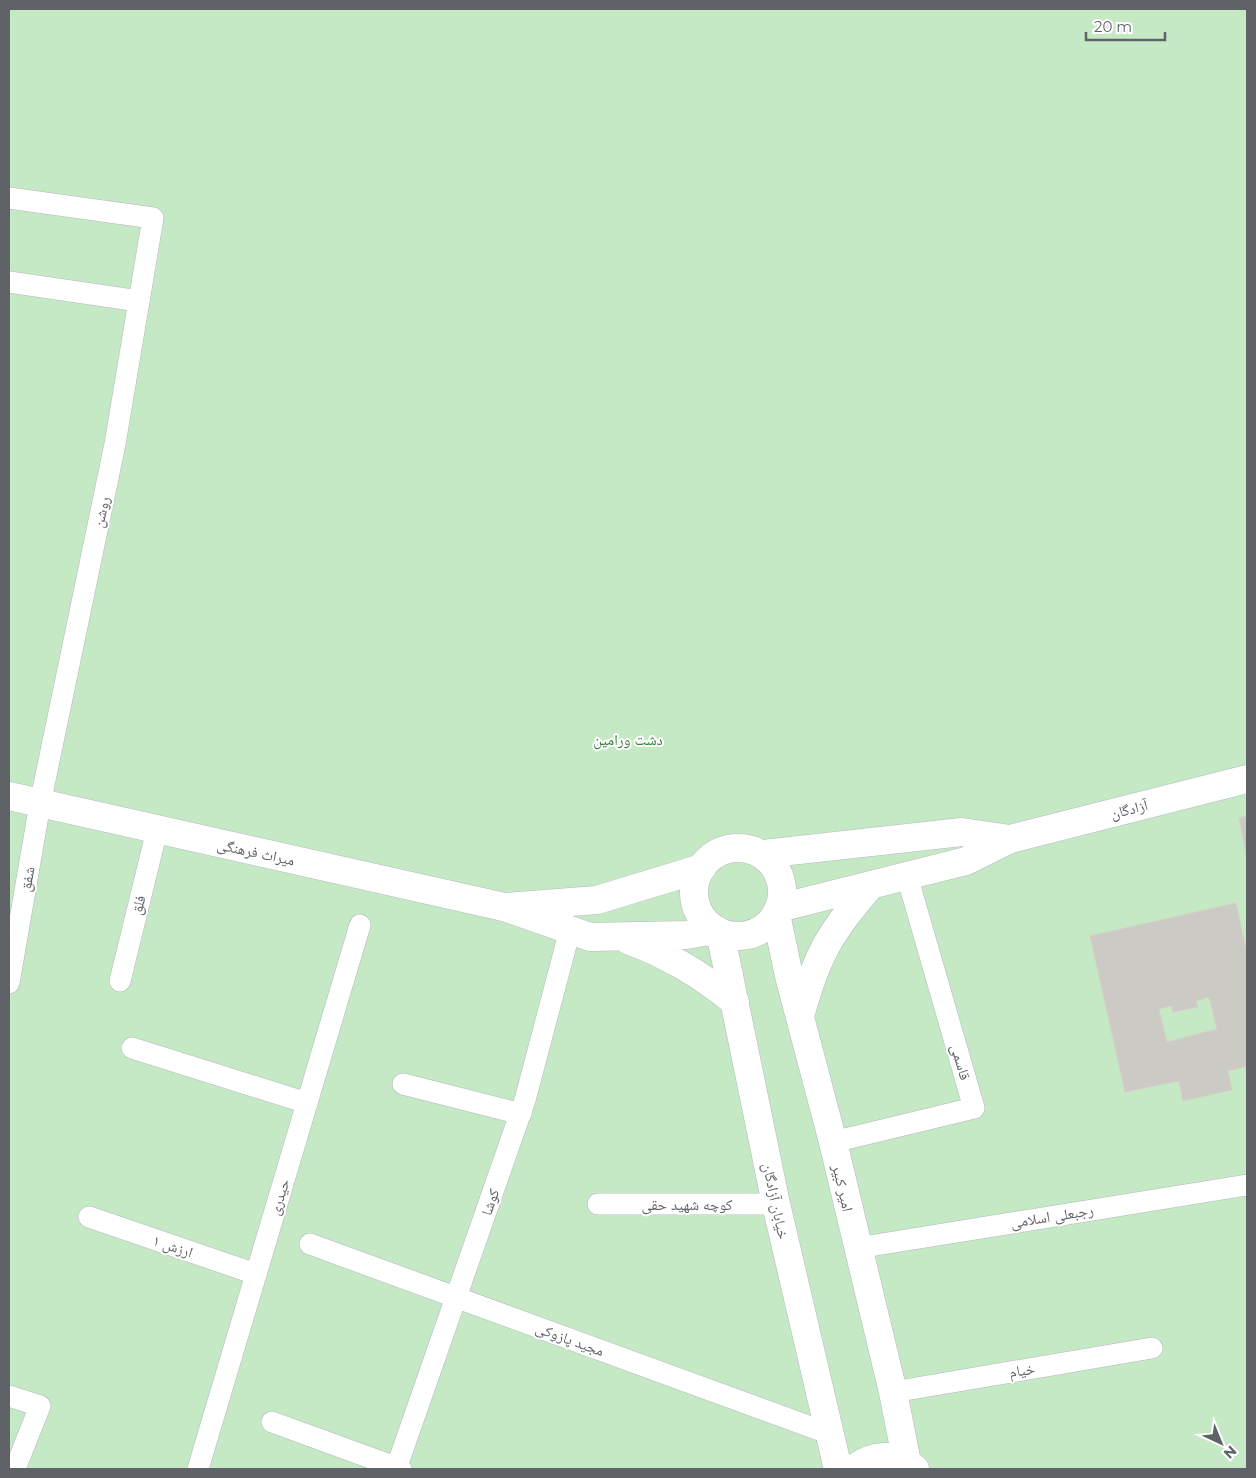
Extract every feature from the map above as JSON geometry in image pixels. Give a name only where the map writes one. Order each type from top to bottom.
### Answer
[{"type":"main road","name":"آزادگان","points":[[1010,838],[1247,779]]},
{"type":"main road","name":"میراث فرهنگی","points":[[9,796],[504,907]]},
{"type":"main road","points":[[762,854],[962,832],[1010,838]]},
{"type":"main road","points":[[778,911],[966,861],[1010,838]]},
{"type":"main road","points":[[736,848],[750,849],[762,854],[778,872],[782,884],[782,896],[778,911],[768,924],[757,932],[745,935],[732,935],[718,931],[705,921],[696,902],[696,881],[702,868],[711,858],[722,851],[736,848]]},
{"type":"main road","points":[[504,907],[597,900],[702,868]]},
{"type":"main road","points":[[800,1016],[810,980],[826,946],[846,914],[870,886]]},
{"type":"main road","points":[[504,907],[590,937],[686,935],[718,931]]},
{"type":"main road","name":"امیر کبیر","points":[[778,911],[800,1016],[833,1142],[911,1466]]},
{"type":"main road","name":"خیابان آزادگان","points":[[718,931],[735,1002],[776,1204],[838,1469]]},
{"type":"main road","points":[[617,937],[649,948],[680,962],[708,980],[735,1002]]},
{"type":"main road","points":[[853,1469],[862,1462],[877,1457],[893,1457],[911,1466]]},
{"type":"street","name":"روشن","points":[[9,198],[152,218],[115,444],[40,804]]},
{"type":"street","points":[[9,282],[139,301]]},
{"type":"street","name":"شفق","points":[[9,983],[11,962],[40,804]]},
{"type":"street","name":"فلق","points":[[120,981],[157,830]]},
{"type":"street","name":"قاسمی","points":[[833,1142],[974,1108],[907,876]]},
{"type":"street","name":"حیدری","points":[[198,1469],[360,925]]},
{"type":"street","name":"کوشا","points":[[398,1469],[520,1114],[570,930]]},
{"type":"street","points":[[132,1048],[307,1103]]},
{"type":"street","points":[[403,1084],[520,1114]]},
{"type":"street","name":"رجبعلی اسلامی","points":[[857,1248],[1247,1185]]},
{"type":"street","name":"کوچه شهید حقی","points":[[598,1204],[776,1204]]},
{"type":"street","name":"ارزش ۱","points":[[89,1217],[256,1274]]},
{"type":"street","name":"مجید پازوکی","points":[[310,1244],[830,1434]]},
{"type":"street","name":"خیام","points":[[893,1392],[1152,1348]]},
{"type":"street","points":[[9,1396],[40,1406],[15,1469]]},
{"type":"street","points":[[272,1422],[398,1469]]},
{"type":"green space","name":"دشت ورامین","points":[[9,9],[1247,9],[1247,1469],[9,1469]]},
{"type":"building","points":[[1247,816],[1247,858],[1239,818]]},
{"type":"building","points":[[1236,903],[1247,954],[1247,1066],[1228,1071],[1232,1090],[1183,1101],[1179,1081],[1125,1092],[1090,936]],"holes":[[[1209,997],[1217,1029],[1167,1042],[1159,1009],[1171,1006],[1173,1012],[1198,1007],[1196,1001]]]}]
